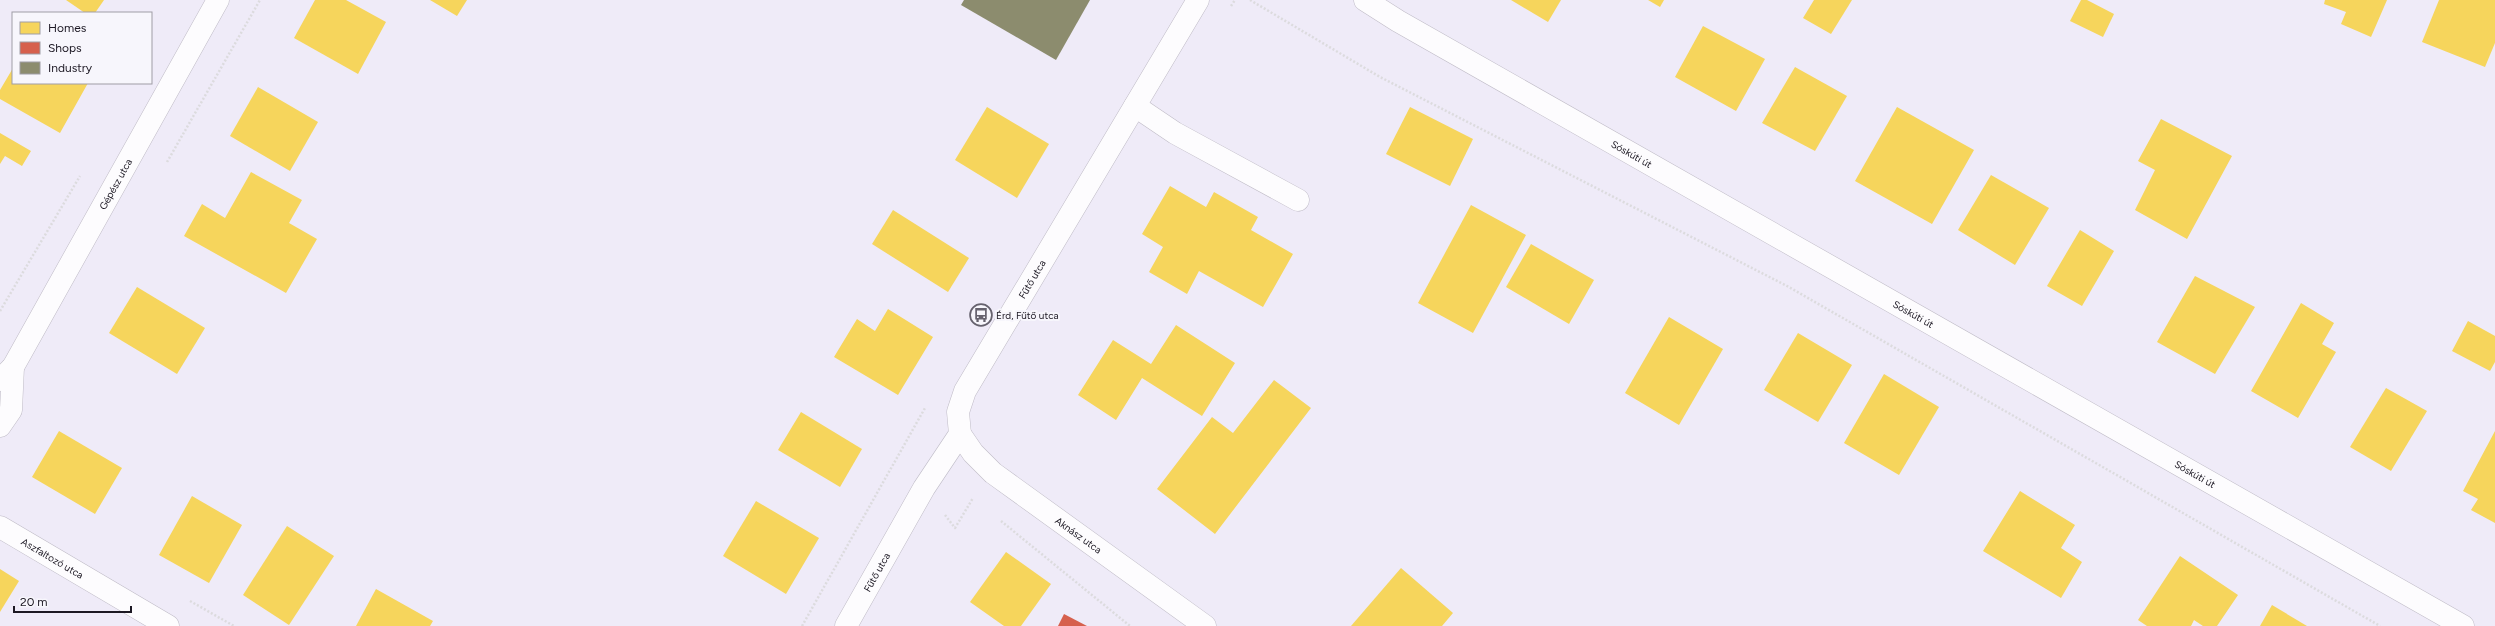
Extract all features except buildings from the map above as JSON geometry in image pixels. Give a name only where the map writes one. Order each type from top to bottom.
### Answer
[{"type":"street","name":"Gépész utca","points":[[0,426],[11,410],[6,373],[218,0]]},
{"type":"street","name":"Fűtő utca","points":[[846,626],[924,488],[960,434],[958,412],[965,391],[1198,0]]},
{"type":"street","name":"Sóskúti út","points":[[1365,0],[1419,33],[2463,626]]},
{"type":"street","points":[[1135,106],[1175,133],[1298,200]]},
{"type":"street","name":"Aknász utca","points":[[960,434],[973,453],[994,473],[1205,626]]},
{"type":"street","name":"Aszfaltozó utca","points":[[0,527],[168,626]]},
{"type":"path","points":[[1250,0],[1380,77],[1787,286],[2380,626]]},
{"type":"path","points":[[0,311],[84,170]]},
{"type":"path","points":[[892,464],[924,488],[955,528],[973,498],[979,503]]},
{"type":"path","points":[[997,518],[1130,626]]},
{"type":"place","name":"Érd, Fűtő utca","points":[[981,315]]}]
